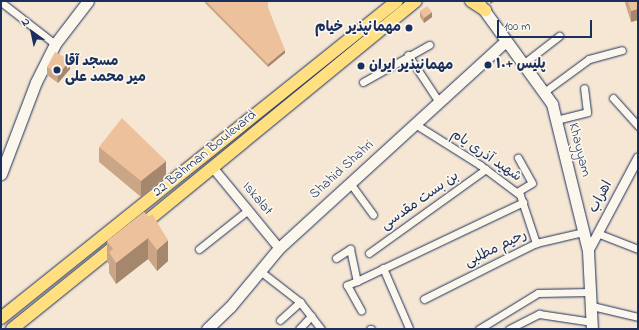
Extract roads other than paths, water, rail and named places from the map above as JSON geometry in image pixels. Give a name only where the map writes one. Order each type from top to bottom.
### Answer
[{"type":"main road","points":[[1,174],[36,82],[55,44],[88,1]]},
{"type":"main road","name":"22 Bahman Boulevard","points":[[1,318],[397,1]]},
{"type":"main road","name":"22 Bahman Boulevard","points":[[12,329],[213,168],[416,1]]},
{"type":"main road","points":[[471,1],[481,5]]},
{"type":"main road","name":"Khayyam","points":[[481,5],[552,104],[588,251],[592,326]]},
{"type":"main road","name":"Shahid Shahri","points":[[207,329],[230,307],[279,248],[506,41]]},
{"type":"street","points":[[2,4],[55,44]]},
{"type":"street","points":[[523,64],[559,36]]},
{"type":"street","points":[[363,82],[408,55],[429,45]]},
{"type":"street","points":[[544,92],[590,59],[622,50]]},
{"type":"street","points":[[408,55],[439,102]]},
{"type":"street","points":[[556,120],[587,112],[584,88]]},
{"type":"street","points":[[613,98],[638,126]]},
{"type":"street","name":"شهید آذری یام","points":[[415,124],[486,169],[518,192],[523,202],[536,243]]},
{"type":"street","name":"اهراب","points":[[588,251],[638,157]]},
{"type":"street","points":[[518,158],[532,183],[518,192]]},
{"type":"street","name":"Iskalat","points":[[213,168],[279,248]]},
{"type":"street","name":"بن بست مقدسی","points":[[369,253],[486,169]]},
{"type":"street","points":[[350,183],[373,215]]},
{"type":"street","points":[[361,310],[347,285],[523,202]]},
{"type":"street","points":[[199,249],[248,210]]},
{"type":"street","name":"رحیم مطلبی","points":[[424,299],[536,243],[583,232]]},
{"type":"street","points":[[597,233],[638,249]]},
{"type":"street","points":[[336,258],[350,249],[357,281]]},
{"type":"street","points":[[383,268],[409,328]]},
{"type":"street","points":[[260,271],[300,302],[321,329]]},
{"type":"street","points":[[479,329],[538,293],[591,292]]},
{"type":"street","points":[[280,320],[300,302]]},
{"type":"street","points":[[592,306],[638,317]]},
{"type":"street","points":[[509,329],[539,314],[592,326]]},
{"type":"street","points":[[299,329],[311,316]]},
{"type":"place","name":"مهمانپذیر خیام","points":[[409,28]]},
{"type":"place","name":"پلیس +۱۰","points":[[488,65]]},
{"type":"place","name":"مهمانپذیر ایران","points":[[361,66]]},
{"type":"place","name":"مسجد آقا میر محمد علی","points":[[57,70]]}]
